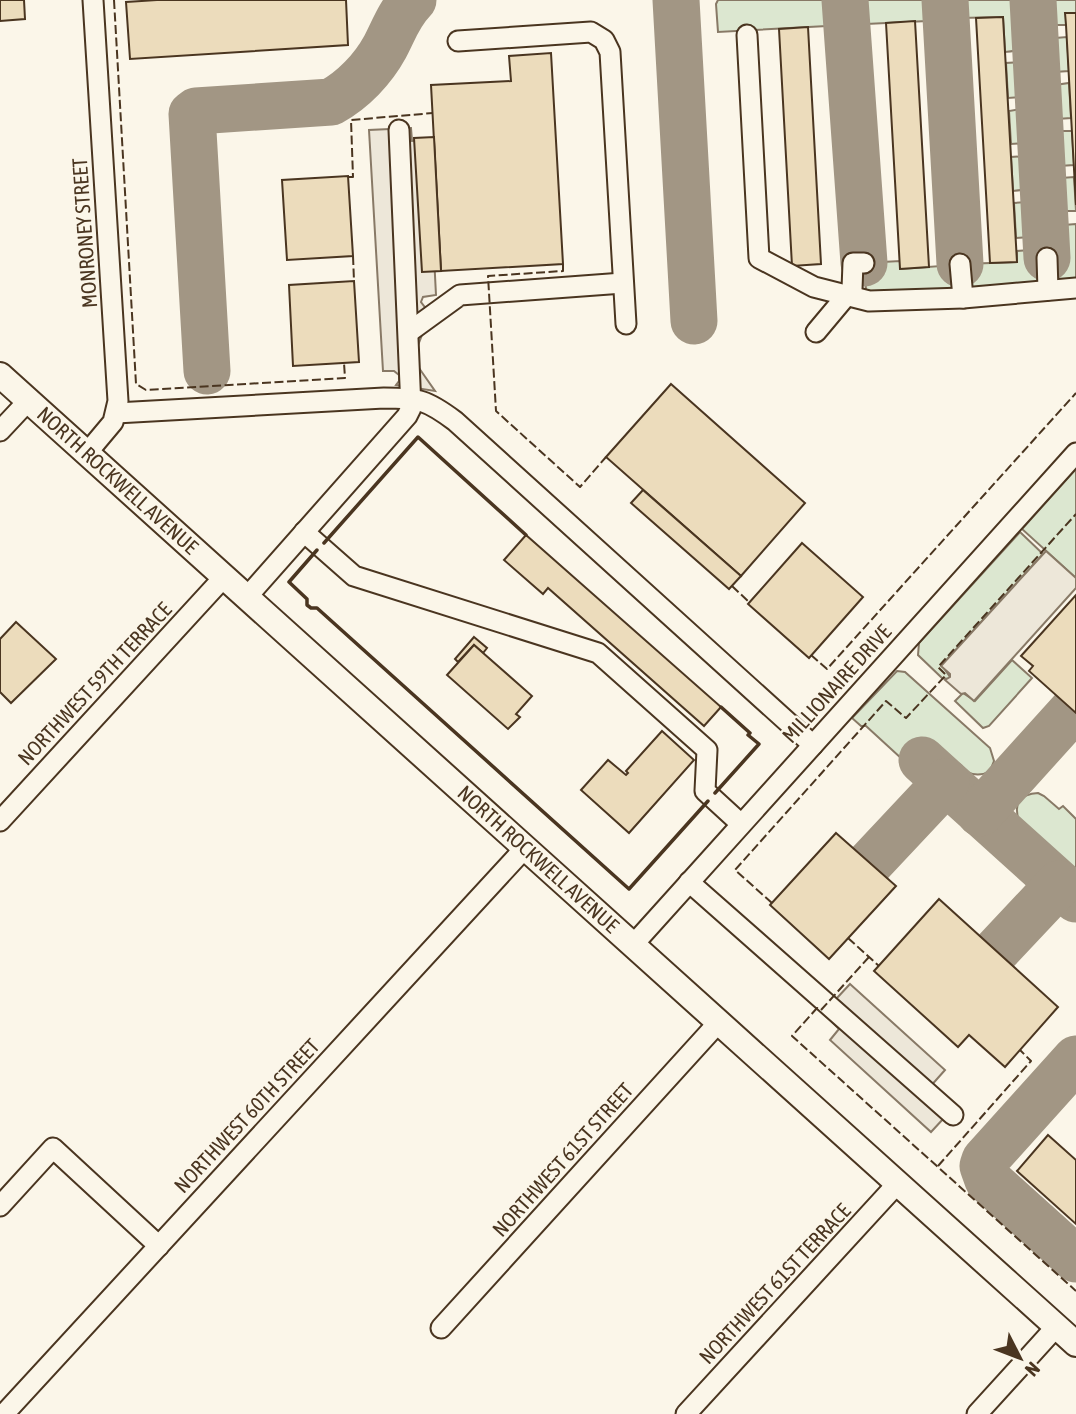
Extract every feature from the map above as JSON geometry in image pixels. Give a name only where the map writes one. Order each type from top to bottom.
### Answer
[{"type":"main road","name":"NORTH ROCKWELL AVENUE","points":[[0,374],[1076,1344]]},
{"type":"street","name":"MONRONEY STREET","points":[[93,0],[117,386],[116,413]]},
{"type":"street","points":[[458,41],[591,32],[604,40],[610,52],[625,324]]},
{"type":"street","points":[[747,35],[759,258],[814,287],[869,300],[963,298],[1076,288]]},
{"type":"street","points":[[247,597],[407,416],[411,408],[413,398],[400,130]]},
{"type":"street","points":[[1047,258],[1048,290]]},
{"type":"street","points":[[817,332],[852,289],[853,263],[864,263]]},
{"type":"street","points":[[960,264],[963,298]]},
{"type":"street","points":[[409,332],[460,295],[623,283]]},
{"type":"street","points":[[87,453],[106,432],[116,413],[413,398],[455,421],[813,745]]},
{"type":"street","points":[[0,431],[29,400]]},
{"type":"street","name":"MILLIONAIRE DRIVE","points":[[632,946],[1076,453]]},
{"type":"street","points":[[304,532],[354,576],[598,653],[707,750],[705,791],[741,824]]},
{"type":"street","name":"NORTHWEST 59TH TERRACE","points":[[0,821],[224,577]]},
{"type":"street","name":"NORTHWEST 60TH STREET","points":[[4,1414],[524,849]]},
{"type":"street","points":[[689,882],[953,1115]]},
{"type":"street","name":"NORTHWEST 61ST STREET","points":[[441,1328],[718,1023]]},
{"type":"street","points":[[0,1206],[53,1148],[159,1246]]},
{"type":"street","name":"NORTHWEST 61ST TERRACE","points":[[686,1414],[897,1184]]},
{"type":"street","points":[[977,1414],[1056,1327]]},
{"type":"green space","points":[[718,0],[833,0],[834,20],[827,26],[718,32]]},
{"type":"green space","points":[[858,0],[931,0],[932,15],[927,21],[866,24],[859,19]]},
{"type":"green space","points":[[956,0],[1024,0],[1026,42],[1018,50],[1005,52],[1003,17],[960,18],[957,15]]},
{"type":"green space","points":[[1043,0],[1076,0],[1076,13],[1066,13],[1066,25],[1050,25],[1044,17]]},
{"type":"green space","points":[[1067,37],[1069,71],[1054,72],[1047,66],[1046,45],[1055,38]]},
{"type":"green space","points":[[1020,62],[1028,71],[1028,89],[1020,97],[1008,98],[1006,63]]},
{"type":"green space","points":[[1069,83],[1071,118],[1057,119],[1050,112],[1049,90],[1055,85]]},
{"type":"green space","points":[[1021,109],[1030,117],[1031,135],[1025,143],[1011,144],[1009,111]]},
{"type":"green space","points":[[1059,131],[1072,131],[1074,165],[1059,166],[1052,159],[1051,139]]},
{"type":"green space","points":[[1025,156],[1033,163],[1034,182],[1029,189],[1013,191],[1011,157]]},
{"type":"green space","points":[[1074,177],[1076,211],[1062,211],[1055,205],[1054,184],[1061,178]]},
{"type":"green space","points":[[1027,202],[1036,210],[1037,229],[1030,237],[1016,238],[1014,203]]},
{"type":"green space","points":[[1076,224],[1076,282],[1054,282],[1052,259],[1058,258],[1057,232],[1064,225]]},
{"type":"green space","points":[[1030,250],[1039,261],[1040,283],[972,291],[964,264],[1017,262],[1017,251]]},
{"type":"green space","points":[[900,261],[901,269],[954,265],[955,293],[869,293],[866,290],[864,263]]},
{"type":"green space","points":[[1076,469],[1076,578],[1022,529]]},
{"type":"green space","points":[[1020,532],[1043,554],[942,665],[950,677],[942,678],[918,655],[919,643]]},
{"type":"green space","points":[[1012,660],[1032,678],[989,726],[983,728],[955,701],[963,693],[975,701]]},
{"type":"green space","points":[[897,671],[905,672],[990,748],[994,761],[990,771],[982,774],[968,772],[936,746],[914,770],[866,726],[861,726],[852,718]]},
{"type":"green space","points":[[1038,793],[1059,809],[1063,806],[1076,819],[1076,872],[1019,821],[1017,809],[1022,798]]},
{"type":"shaded area","points":[[411,128],[412,141],[428,140],[436,295],[423,297],[421,302],[437,323],[422,335],[417,348],[419,368],[435,391],[396,385],[399,375],[394,371],[383,371],[369,130]]},
{"type":"shaded area","points":[[1046,551],[1076,578],[1076,588],[974,701],[945,680],[950,674],[941,666]]},
{"type":"shaded area","points":[[850,984],[945,1070],[921,1097],[944,1118],[931,1132],[830,1040],[839,1029],[823,1013]]},
{"type":"building","points":[[0,0],[24,0],[25,19],[0,21]]},
{"type":"building","points":[[346,0],[348,45],[130,59],[126,2]]},
{"type":"building","points":[[1065,13],[1076,13],[1076,205],[1066,25]]},
{"type":"building","points":[[1003,17],[1017,262],[990,263],[976,18]]},
{"type":"building","points":[[915,21],[929,267],[900,269],[886,23]]},
{"type":"building","points":[[808,27],[821,264],[792,266],[779,29]]},
{"type":"building","points":[[551,53],[563,264],[441,271],[431,85],[511,81],[509,56]]},
{"type":"building","points":[[434,137],[441,271],[422,272],[414,138]]},
{"type":"building","points":[[348,176],[353,256],[287,260],[282,180]]},
{"type":"building","points":[[354,281],[359,362],[293,366],[289,285]]},
{"type":"building","points":[[671,384],[805,503],[741,576],[606,457]]},
{"type":"building","points":[[643,490],[741,576],[729,589],[631,503]]},
{"type":"building","points":[[526,535],[721,707],[704,726],[548,588],[543,594],[504,560]]},
{"type":"building","points":[[802,543],[863,597],[809,658],[748,604]]},
{"type":"building","points":[[1076,595],[1076,713],[1029,671],[1033,666],[1021,656]]},
{"type":"building","points":[[16,622],[56,659],[11,703],[0,692],[0,639]]},
{"type":"building","points":[[474,637],[487,648],[483,653],[474,645],[458,662],[455,659]]},
{"type":"building","points":[[474,645],[532,696],[516,714],[520,717],[508,729],[447,675]]},
{"type":"building","points":[[662,731],[694,760],[629,833],[581,790],[608,760],[626,775],[626,771]]},
{"type":"building","points":[[836,833],[896,886],[829,959],[770,905]]},
{"type":"building","points":[[939,899],[1058,1007],[1005,1067],[969,1035],[958,1047],[874,971]]},
{"type":"building","points":[[1048,1135],[1076,1160],[1076,1224],[1017,1171]]},
{"type":"taxiway","points":[[207,371],[192,114],[196,111],[331,102],[355,85],[368,71],[413,0]]},
{"type":"taxiway","points":[[676,0],[694,321]]},
{"type":"taxiway","points":[[845,0],[864,263]]},
{"type":"taxiway","points":[[945,0],[960,264]]},
{"type":"taxiway","points":[[1033,0],[1047,258]]},
{"type":"taxiway","points":[[980,813],[1073,710]]},
{"type":"taxiway","points":[[922,760],[1076,899]]},
{"type":"taxiway","points":[[870,863],[946,782]]},
{"type":"taxiway","points":[[996,951],[1059,884]]},
{"type":"taxiway","points":[[1076,1059],[985,1160],[983,1166],[988,1180],[1076,1259]]},
{"type":"fence","points":[[114,0],[136,384],[146,390],[345,378],[344,363]]},
{"type":"fence","points":[[348,177],[353,177],[351,120],[433,113]]},
{"type":"fence","points":[[353,256],[354,281]]},
{"type":"fence","points":[[563,264],[563,271],[488,276],[496,411],[580,487],[606,457]]},
{"type":"fence","points":[[811,655],[827,669],[1076,393]]},
{"type":"fence","points":[[772,903],[735,870],[886,701],[906,718],[946,675],[938,667],[1076,514]]},
{"type":"fence","points":[[732,586],[749,602]]},
{"type":"fence","points":[[848,938],[879,966]]},
{"type":"fence","points":[[869,957],[821,1010],[817,1008],[792,1036],[1076,1291]]},
{"type":"fence","points":[[938,1166],[1031,1061],[1020,1050]]},
{"type":"wall","points":[[324,543],[418,437],[526,535]]},
{"type":"wall","points":[[317,550],[289,582],[307,599],[307,605],[317,608],[629,889],[708,801]]},
{"type":"wall","points":[[715,793],[759,744],[721,707]]}]
